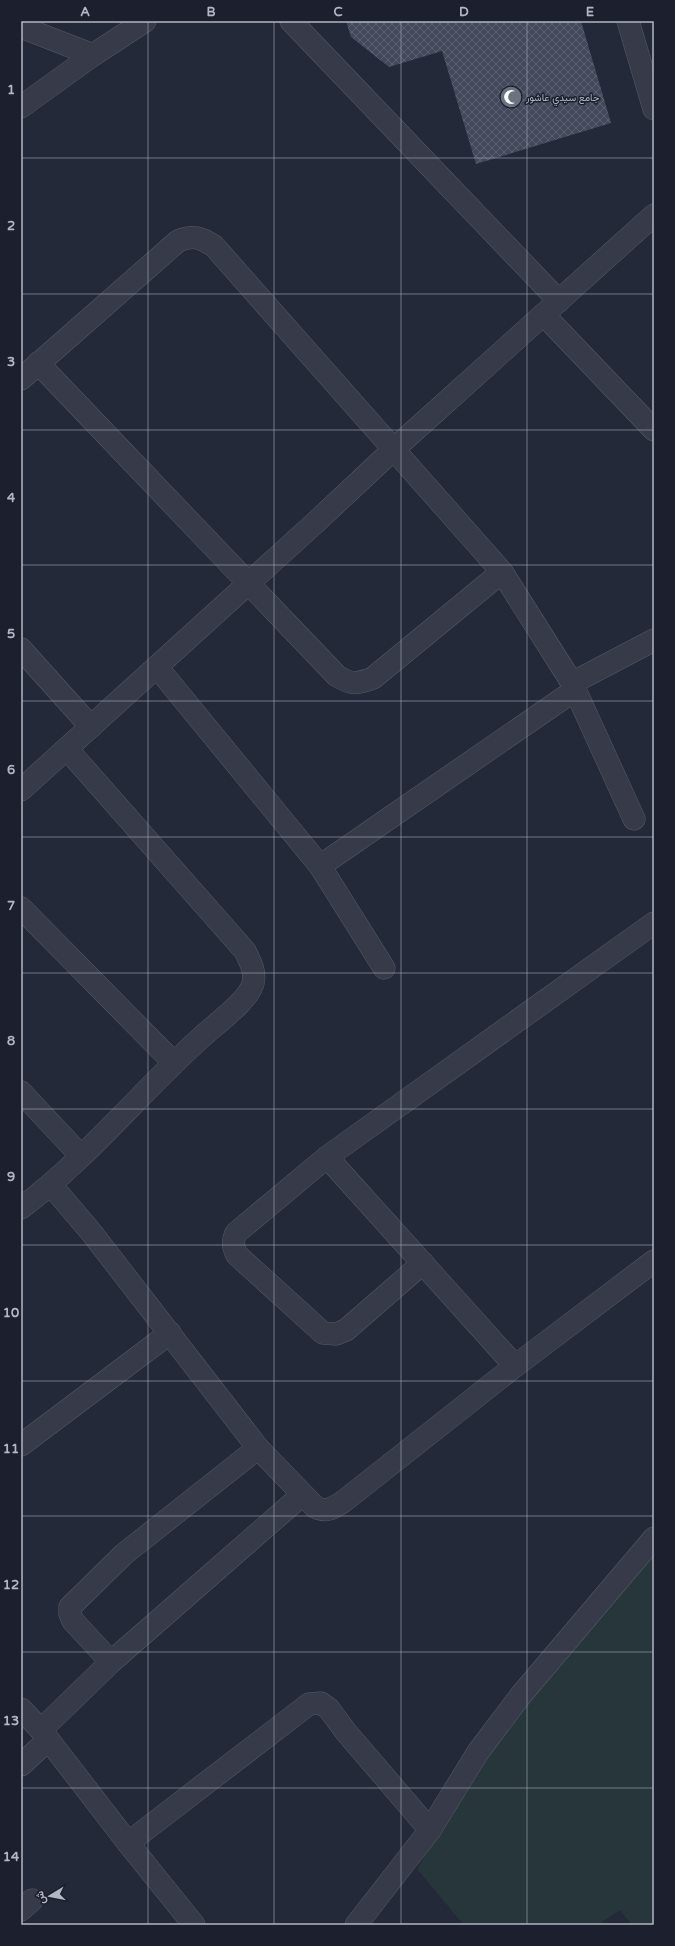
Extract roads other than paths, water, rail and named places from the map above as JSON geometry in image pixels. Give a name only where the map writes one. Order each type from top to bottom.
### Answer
[{"type":"street","points":[[21,107],[93,55],[145,21]]},
{"type":"street","points":[[291,21],[551,308],[654,430]]},
{"type":"street","points":[[628,21],[654,110]]},
{"type":"street","points":[[21,27],[93,55]]},
{"type":"street","points":[[21,790],[394,449],[654,215]]},
{"type":"street","points":[[21,379],[168,248],[178,241],[189,236],[200,237],[214,246],[502,572],[573,686],[634,819]]},
{"type":"street","points":[[38,363],[337,676],[348,683],[361,683],[373,678],[502,572]]},
{"type":"street","points":[[320,866],[573,686],[654,640]]},
{"type":"street","points":[[21,649],[91,727]]},
{"type":"street","points":[[157,667],[320,866],[384,968]]},
{"type":"street","points":[[21,1208],[51,1185],[173,1062],[242,1001],[253,984],[253,969],[245,951],[67,749]]},
{"type":"street","points":[[21,908],[173,1062]]},
{"type":"street","points":[[423,1264],[346,1330],[336,1334],[323,1333],[237,1255],[233,1248],[233,1240],[236,1233],[328,1157],[654,923]]},
{"type":"street","points":[[21,1092],[81,1156]]},
{"type":"street","points":[[328,1157],[515,1366]]},
{"type":"street","points":[[51,1185],[91,1232],[258,1448],[315,1507],[323,1511],[333,1509],[515,1366],[654,1261]]},
{"type":"street","points":[[21,1445],[170,1333]]},
{"type":"street","points":[[111,1662],[73,1621],[70,1614],[70,1607],[124,1554],[258,1448]]},
{"type":"street","points":[[21,1765],[44,1735],[111,1662],[302,1494]]},
{"type":"street","points":[[356,1925],[430,1830],[478,1752],[521,1695],[654,1538]]},
{"type":"street","points":[[128,1843],[309,1704],[320,1703],[329,1709],[430,1830]]},
{"type":"street","points":[[21,1709],[44,1735],[194,1925]]},
{"type":"place","name":"جامع سيدي عاشور","points":[[511,97]]}]
